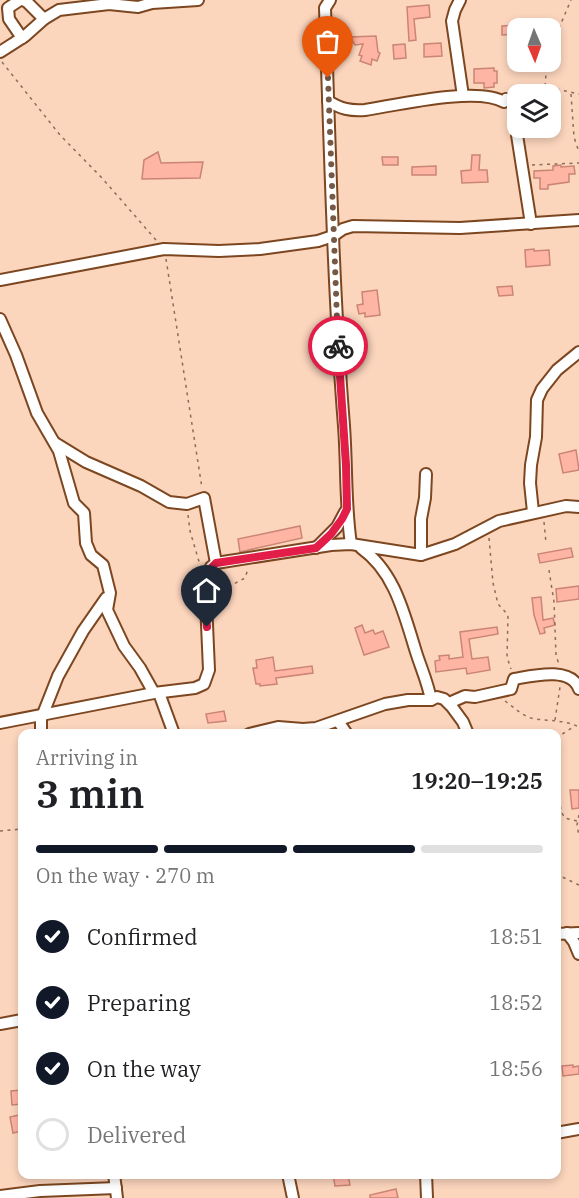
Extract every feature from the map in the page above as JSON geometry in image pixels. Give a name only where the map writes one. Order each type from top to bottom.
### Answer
[{"type":"street","points":[[22,38],[8,13],[8,8],[21,0],[27,2],[44,19]]},
{"type":"street","points":[[0,52],[22,38],[44,19],[64,9],[109,4],[198,0]]},
{"type":"street","points":[[316,0],[328,4],[328,101],[333,236],[347,509],[354,545],[377,562],[400,600],[427,680],[431,700]]},
{"type":"street","points":[[460,0],[453,21],[463,96]]},
{"type":"street","points":[[328,101],[345,110],[365,110],[463,96],[495,98],[504,102],[507,100]]},
{"type":"street","points":[[329,122],[345,110]]},
{"type":"street","points":[[517,138],[531,224]]},
{"type":"street","points":[[0,280],[164,249],[198,251],[260,249],[318,241],[353,226],[460,228],[579,220]]},
{"type":"street","points":[[0,319],[37,413],[59,451],[74,503],[84,513],[86,543],[91,555],[103,565],[110,592],[107,610],[124,646],[157,693],[172,729]]},
{"type":"street","points":[[535,512],[530,474],[536,437],[537,400],[542,389],[557,370],[579,352]]},
{"type":"street","points":[[53,442],[86,462],[141,486],[169,502],[187,504],[204,498],[216,563]]},
{"type":"street","points":[[421,555],[421,519],[426,474]]},
{"type":"street","points":[[0,723],[195,688],[204,684],[209,670],[205,579],[211,567],[216,563],[316,548],[354,545],[421,555],[455,544],[489,526],[535,512],[566,506],[579,507]]},
{"type":"street","points":[[316,548],[337,527],[347,509]]},
{"type":"street","points":[[42,729],[43,715],[58,676],[83,631],[110,592]]},
{"type":"street","points":[[449,703],[465,696],[475,698],[511,689],[514,679],[560,675],[578,682]]},
{"type":"street","points":[[267,729],[278,726],[316,728],[366,709],[393,702],[431,700],[437,697],[449,703],[466,729]]},
{"type":"street","points":[[338,721],[344,729]]},
{"type":"street","points":[[562,934],[579,933]]},
{"type":"street","points":[[562,934],[574,942],[579,954]]},
{"type":"street","points":[[0,1023],[18,1021]]},
{"type":"street","points":[[561,1132],[579,1130]]},
{"type":"street","points":[[289,1179],[293,1198]]},
{"type":"street","points":[[426,1179],[427,1198]]},
{"type":"street","points":[[0,1196],[40,1191],[116,1193]]},
{"type":"path","points":[[561,23],[571,0]]},
{"type":"path","points":[[561,91],[579,94]]},
{"type":"path","points":[[495,98],[507,92]]},
{"type":"path","points":[[571,93],[574,137],[579,152]]},
{"type":"path","points":[[521,165],[579,164]]},
{"type":"path","points":[[535,512],[542,516],[545,524],[546,543]]},
{"type":"path","points":[[489,526],[493,583],[498,604],[508,615],[507,657],[514,679]]},
{"type":"path","points":[[549,570],[554,602],[556,657],[560,675],[555,720]]},
{"type":"path","points":[[501,698],[526,716],[578,726]]},
{"type":"path","points":[[561,735],[578,726]]},
{"type":"path","points":[[561,809],[565,818],[577,821]]},
{"type":"path","points":[[579,815],[577,821],[579,836]]},
{"type":"path","points":[[0,831],[18,829]]},
{"type":"path","points":[[561,876],[579,885]]},
{"type":"building","points":[[429,5],[430,17],[414,19],[416,40],[409,41],[407,7]]},
{"type":"building","points":[[502,26],[507,26],[507,35],[502,35]]},
{"type":"building","points":[[376,36],[380,53],[377,61],[372,59],[371,65],[360,61],[362,56],[359,55],[363,44],[355,45],[350,37]]},
{"type":"building","points":[[441,43],[442,56],[424,57],[424,44]]},
{"type":"building","points":[[405,44],[406,58],[394,59],[393,45]]},
{"type":"building","points":[[494,68],[494,71],[497,71],[497,83],[494,83],[494,87],[484,88],[484,83],[474,83],[474,69]]},
{"type":"building","points":[[158,152],[161,163],[203,162],[200,178],[142,179],[144,160]]},
{"type":"building","points":[[472,155],[480,155],[479,170],[487,170],[488,182],[462,183],[461,171],[471,170]]},
{"type":"building","points":[[382,157],[398,157],[398,165],[383,165]]},
{"type":"building","points":[[561,165],[561,167],[574,166],[575,174],[569,174],[569,182],[548,185],[548,189],[540,189],[540,178],[534,178],[534,171],[553,170],[553,166]]},
{"type":"building","points":[[436,166],[436,175],[412,175],[412,167]]},
{"type":"building","points":[[534,249],[534,251],[549,250],[550,265],[526,267],[525,250]]},
{"type":"building","points":[[512,286],[513,295],[499,296],[497,287]]},
{"type":"building","points":[[377,290],[380,315],[365,317],[365,313],[359,314],[357,305],[363,304],[362,292]]},
{"type":"building","points":[[576,450],[579,470],[563,473],[559,454]]},
{"type":"building","points":[[300,526],[302,538],[240,552],[238,539]]},
{"type":"building","points":[[571,548],[573,557],[540,563],[538,554]]},
{"type":"building","points":[[579,586],[579,599],[557,602],[556,589]]},
{"type":"building","points":[[541,597],[543,620],[553,618],[555,625],[544,628],[545,633],[540,634],[532,598]]},
{"type":"building","points":[[362,625],[365,633],[373,630],[375,634],[383,631],[389,647],[364,655],[355,628]]},
{"type":"building","points":[[497,627],[498,634],[469,639],[472,659],[488,657],[490,670],[467,674],[466,668],[436,672],[435,661],[440,660],[439,656],[449,655],[449,659],[463,657],[460,632]]},
{"type":"building","points":[[273,657],[275,671],[312,666],[313,673],[276,678],[277,684],[260,686],[256,684],[253,668],[257,668],[256,660]]},
{"type":"building","points":[[224,711],[226,721],[208,723],[206,714]]},
{"type":"building","points":[[570,790],[579,790],[579,808],[572,809]]},
{"type":"building","points":[[573,1065],[573,1067],[579,1066],[579,1074],[563,1076],[562,1066]]},
{"type":"building","points":[[18,1090],[18,1104],[12,1105],[11,1091]]},
{"type":"building","points":[[18,1115],[18,1132],[13,1133],[10,1117]]},
{"type":"building","points":[[334,1179],[349,1179],[350,1185],[335,1186]]},
{"type":"building","points":[[396,1189],[398,1198],[370,1198],[370,1195]]},
{"type":"way so far","points":[[328,78],[338,346]]},
{"type":"route","points":[[207,627],[205,579],[211,567],[216,563],[316,548],[337,527],[347,509],[338,346]]}]
